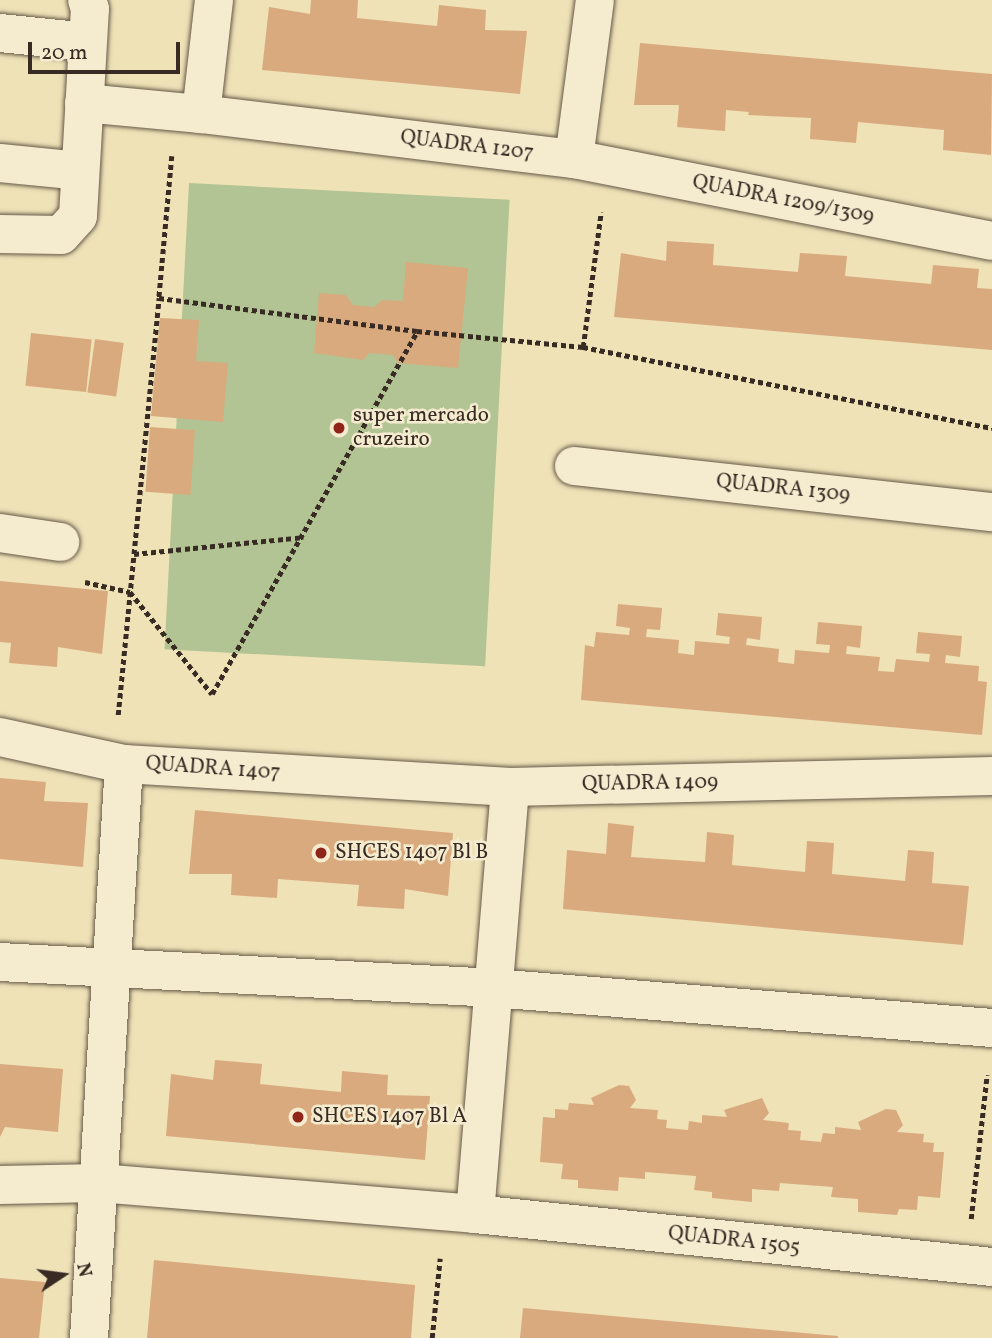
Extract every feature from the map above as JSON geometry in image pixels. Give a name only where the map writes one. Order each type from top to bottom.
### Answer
[{"type":"street","points":[[0,234],[47,239],[61,235],[78,215],[88,42],[87,0]]},
{"type":"street","points":[[188,113],[214,0]]},
{"type":"street","points":[[590,162],[595,0]]},
{"type":"street","points":[[0,33],[88,42]]},
{"type":"street","name":"QUADRA 1207","points":[[84,103],[188,113],[590,162]]},
{"type":"street","name":"QUADRA 1209/1309","points":[[590,162],[992,241]]},
{"type":"street","points":[[0,163],[80,171]]},
{"type":"street","name":"QUADRA 1309","points":[[574,466],[992,512]]},
{"type":"street","points":[[0,533],[60,542]]},
{"type":"street","points":[[0,737],[118,762]]},
{"type":"street","name":"QUADRA 1407","points":[[99,1183],[112,971],[118,762],[510,787]]},
{"type":"street","name":"QUADRA 1409","points":[[510,787],[992,776]]},
{"type":"street","points":[[0,1185],[99,1183],[460,1213],[493,988],[510,787]]},
{"type":"street","points":[[0,962],[112,971],[493,988],[992,1028]]},
{"type":"street","points":[[89,1338],[99,1183]]},
{"type":"street","name":"QUADRA 1505","points":[[460,1213],[979,1266]]},
{"type":"path","points":[[118,762],[130,592],[159,298],[188,113]]},
{"type":"path","points":[[583,347],[590,162]]},
{"type":"path","points":[[159,298],[417,331],[583,347],[992,428]]},
{"type":"path","points":[[60,542],[72,579],[130,592],[212,694],[417,331]]},
{"type":"path","points":[[134,554],[303,537]]},
{"type":"path","points":[[979,1266],[987,1070]]},
{"type":"path","points":[[432,1338],[460,1213]]},
{"type":"green space","points":[[189,183],[510,200],[485,666],[165,649]]},
{"type":"building","points":[[311,0],[358,0],[357,18],[437,26],[439,5],[486,10],[485,30],[527,31],[520,94],[262,70],[269,7],[310,14]]},
{"type":"building","points":[[640,43],[992,74],[991,155],[943,150],[944,130],[858,122],[856,143],[810,139],[811,118],[748,115],[749,112],[726,110],[725,131],[677,127],[679,105],[634,105]]},
{"type":"building","points":[[667,241],[714,244],[713,265],[798,272],[800,253],[847,256],[845,276],[931,284],[933,265],[979,269],[977,288],[992,289],[992,350],[614,317],[621,253],[666,261]]},
{"type":"building","points":[[406,262],[468,268],[458,368],[398,363],[393,355],[369,353],[363,360],[314,353],[319,293],[346,295],[353,305],[374,307],[382,300],[403,301]]},
{"type":"building","points":[[160,318],[199,320],[196,361],[228,363],[223,422],[151,416]]},
{"type":"building","points":[[31,333],[92,339],[86,392],[25,386]]},
{"type":"building","points":[[95,339],[124,343],[116,397],[87,392]]},
{"type":"building","points":[[150,427],[195,430],[190,495],[145,492]]},
{"type":"building","points":[[0,581],[108,591],[102,654],[58,647],[57,667],[9,663],[11,643],[0,642]]},
{"type":"building","points":[[618,604],[662,608],[660,630],[647,629],[646,637],[679,640],[678,653],[694,655],[695,641],[729,644],[730,637],[716,635],[718,613],[762,617],[760,640],[747,638],[746,645],[779,649],[778,662],[794,664],[795,650],[829,653],[830,645],[816,644],[818,622],[862,626],[860,648],[847,646],[846,654],[880,657],[878,671],[894,672],[896,659],[929,662],[930,654],[916,653],[918,632],[962,636],[960,657],[946,655],[945,663],[979,666],[978,681],[987,682],[982,735],[581,700],[585,645],[594,647],[596,632],[629,635],[630,628],[616,626]]},
{"type":"building","points":[[0,778],[46,782],[44,801],[88,803],[83,867],[0,859]]},
{"type":"building","name":"SHCES 1407 Bl B","points":[[195,810],[453,833],[448,896],[405,889],[404,909],[357,906],[359,885],[278,879],[277,898],[231,895],[232,874],[189,874]]},
{"type":"building","points":[[608,823],[634,826],[631,857],[705,862],[707,832],[734,835],[732,865],[805,872],[807,841],[834,843],[832,874],[905,881],[908,850],[934,852],[932,883],[969,886],[963,945],[563,909],[567,850],[606,854]]},
{"type":"building","name":"SHCES 1407 Bl A","points":[[215,1060],[262,1064],[260,1084],[341,1092],[342,1071],[388,1075],[387,1095],[430,1096],[425,1160],[166,1136],[171,1074],[213,1080]]},
{"type":"building","points":[[0,1064],[63,1069],[58,1132],[5,1127],[0,1137]]},
{"type":"building","points":[[619,1085],[629,1086],[636,1100],[630,1108],[658,1110],[657,1119],[667,1120],[666,1128],[688,1130],[689,1121],[702,1123],[702,1115],[727,1117],[724,1110],[762,1098],[769,1113],[763,1120],[789,1123],[788,1130],[801,1131],[800,1140],[821,1142],[823,1133],[835,1134],[835,1127],[861,1130],[858,1122],[886,1109],[896,1110],[903,1125],[897,1132],[924,1134],[923,1142],[934,1143],[933,1152],[944,1152],[940,1198],[918,1196],[917,1210],[899,1209],[897,1215],[858,1212],[858,1199],[831,1197],[833,1187],[780,1183],[779,1191],[752,1189],[752,1202],[712,1198],[712,1192],[694,1190],[696,1176],[645,1172],[645,1179],[619,1177],[618,1191],[578,1188],[578,1180],[561,1179],[563,1164],[540,1162],[543,1117],[555,1118],[555,1109],[568,1110],[569,1103],[594,1105],[591,1098]]},
{"type":"building","points":[[154,1260],[415,1285],[411,1338],[147,1338]]},
{"type":"building","points":[[0,1278],[45,1282],[39,1338],[0,1338]]},
{"type":"building","points":[[523,1308],[838,1336],[838,1338],[520,1338]]},
{"type":"place","name":"super mercado cruzeiro","points":[[339,428]]},
{"type":"place","name":"SHCES 1407 Bl B","points":[[321,853]]},
{"type":"place","name":"SHCES 1407 Bl A","points":[[298,1117]]}]
